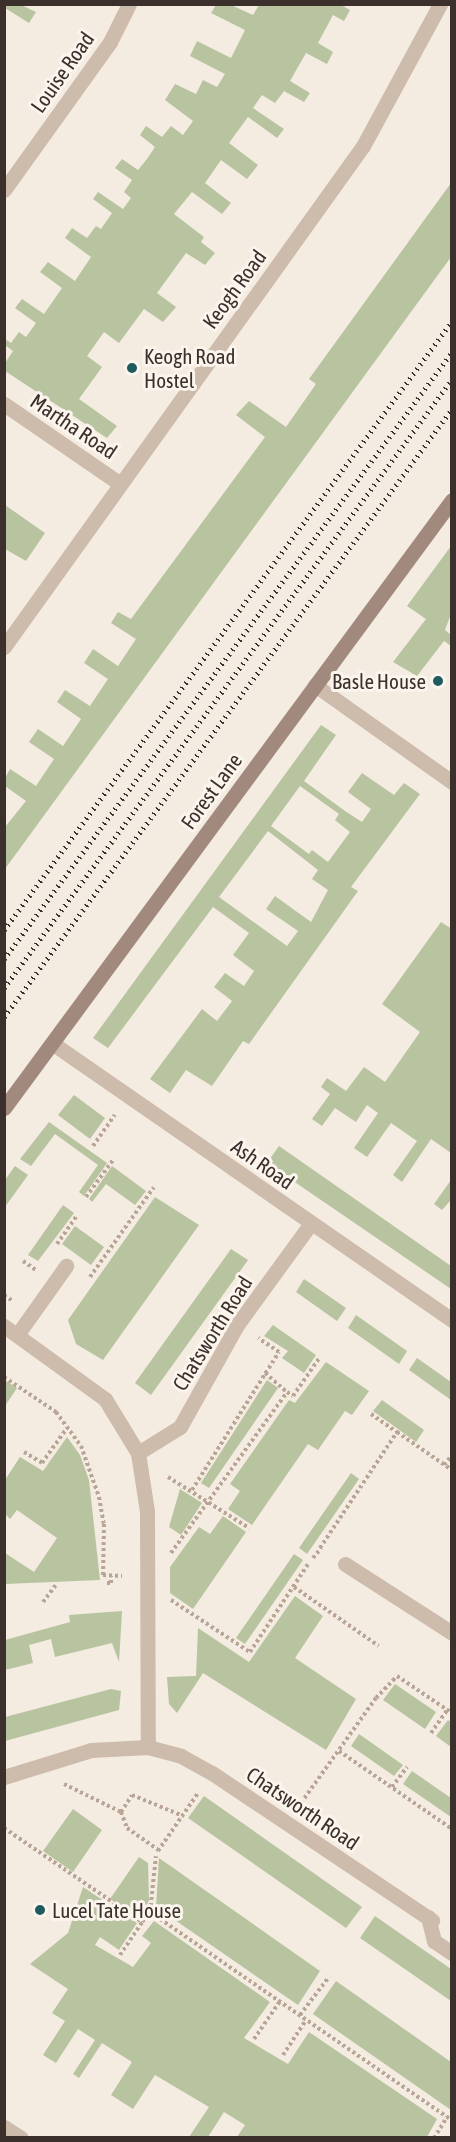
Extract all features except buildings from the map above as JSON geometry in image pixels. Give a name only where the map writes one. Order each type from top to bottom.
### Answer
[{"type":"street","name":"Louise Road","points":[[4,190],[110,42],[129,4]]},
{"type":"street","name":"Keogh Road","points":[[4,647],[119,483],[363,146],[440,4]]},
{"type":"street","name":"Martha Road","points":[[4,404],[119,483]]},
{"type":"street","name":"Forest Lane","points":[[4,1108],[452,500]]},
{"type":"street","points":[[315,685],[452,782]]},
{"type":"street","name":"Ash Road","points":[[52,1043],[452,1320]]},
{"type":"street","name":"Chatsworth Road","points":[[138,1453],[180,1427],[237,1325],[311,1223]]},
{"type":"street","points":[[66,1266],[11,1330],[105,1399],[138,1453],[147,1511],[148,1747]]},
{"type":"street","points":[[345,1564],[452,1633]]},
{"type":"street","name":"Chatsworth Road","points":[[4,1777],[29,1767],[91,1750],[148,1747],[181,1756],[288,1821],[430,1919],[434,1941],[452,1953]]},
{"type":"street","points":[[4,2127],[21,2138]]},
{"type":"path","points":[[93,1146],[128,1096]]},
{"type":"path","points":[[86,1197],[113,1160]]},
{"type":"path","points":[[86,1282],[154,1187]]},
{"type":"path","points":[[23,1261],[37,1270]]},
{"type":"path","points":[[4,1295],[14,1301]]},
{"type":"path","points":[[192,1490],[279,1352]]},
{"type":"path","points":[[265,1373],[293,1396],[320,1357]]},
{"type":"path","points":[[4,1377],[56,1412],[81,1446],[99,1497],[104,1524],[103,1575],[148,1580],[250,1652],[308,1564]]},
{"type":"path","points":[[147,1550],[175,1553],[287,1392]]},
{"type":"path","points":[[371,1414],[452,1470]]},
{"type":"path","points":[[24,1452],[42,1463],[67,1428]]},
{"type":"path","points":[[320,1548],[397,1432]]},
{"type":"path","points":[[444,1466],[452,1455]]},
{"type":"path","points":[[167,1487],[169,1475],[249,1528]]},
{"type":"path","points":[[107,1583],[111,1583],[111,1576]]},
{"type":"path","points":[[43,1602],[56,1585]]},
{"type":"path","points":[[294,1587],[379,1646]]},
{"type":"path","points":[[288,1821],[376,1698],[397,1676],[449,1711],[431,1733]]},
{"type":"path","points":[[339,1751],[452,1829]]},
{"type":"path","points":[[29,1767],[121,1812],[127,1828],[157,1853]]},
{"type":"path","points":[[392,1787],[407,1767]]},
{"type":"path","points":[[120,1954],[150,1912],[157,1853],[212,1773]]},
{"type":"path","points":[[121,1812],[132,1795],[183,1816]]},
{"type":"path","points":[[4,1828],[142,1922]]},
{"type":"path","points":[[150,1912],[452,2120]]},
{"type":"path","points":[[300,2015],[329,1977]]},
{"type":"path","points":[[254,2039],[280,2001]]},
{"type":"path","points":[[283,2055],[306,2020]]},
{"type":"path","points":[[434,2138],[447,2117]]},
{"type":"green space","points":[[5,4],[21,5],[36,12],[29,23],[5,8]]},
{"type":"green space","points":[[216,5],[231,5],[253,15],[259,5],[341,5],[350,10],[344,21],[333,15],[318,43],[333,52],[327,64],[306,53],[290,81],[310,93],[304,102],[284,91],[275,103],[262,95],[253,108],[284,129],[277,138],[248,117],[229,143],[258,165],[247,179],[221,160],[205,183],[231,203],[222,214],[192,192],[174,214],[204,237],[201,242],[215,253],[205,265],[186,253],[157,293],[176,307],[163,322],[144,309],[119,343],[104,332],[87,356],[102,367],[79,399],[117,426],[107,438],[5,371],[5,363],[13,351],[5,345],[5,339],[11,343],[19,332],[26,337],[36,323],[15,308],[22,299],[44,314],[62,288],[40,272],[48,262],[75,281],[91,257],[65,238],[72,228],[87,238],[96,226],[101,229],[112,213],[93,199],[98,192],[123,209],[131,198],[124,192],[132,180],[115,168],[122,159],[138,170],[147,159],[155,147],[140,135],[146,126],[162,137],[171,126],[183,135],[193,121],[165,100],[175,84],[196,94],[203,80],[217,87],[225,74],[190,56],[197,41],[231,58],[245,30],[211,13]]},
{"type":"green space","points":[[451,183],[451,257],[5,869],[5,827],[26,801],[5,786],[5,778],[10,769],[36,786],[54,759],[29,742],[38,729],[63,746],[81,719],[57,702],[65,690],[90,706],[108,679],[84,663],[93,649],[118,666],[136,639],[111,623],[118,612],[131,619],[265,437],[236,415],[249,401],[286,427],[316,384],[309,379]]},
{"type":"green space","points":[[5,505],[45,533],[26,561],[5,549]]},
{"type":"green space","points":[[451,546],[451,614],[445,630],[451,635],[451,646],[444,641],[417,676],[393,662],[426,619],[407,606]]},
{"type":"green space","points":[[321,725],[336,735],[304,781],[345,811],[362,822],[371,809],[348,792],[362,773],[394,795],[404,783],[420,794],[351,887],[358,891],[249,1044],[243,1041],[212,1086],[186,1070],[170,1093],[150,1079],[202,1009],[217,1021],[232,1001],[214,987],[225,973],[244,986],[254,971],[233,955],[249,933],[213,907],[108,1048],[93,1038]],"holes":[[[300,786],[339,814],[335,820],[350,832],[328,862],[312,850],[309,854],[271,826]],[[268,831],[318,870],[312,879],[328,890],[311,922],[275,896],[266,909],[298,931],[287,946],[219,897]]]},
{"type":"green space","points":[[441,922],[452,929],[451,1153],[431,1139],[402,1182],[393,1175],[417,1141],[391,1123],[367,1157],[354,1148],[378,1113],[367,1105],[356,1122],[335,1108],[322,1126],[312,1119],[330,1094],[321,1087],[327,1078],[346,1091],[364,1067],[385,1082],[420,1032],[382,1004]]},
{"type":"green space","points":[[74,1095],[105,1118],[90,1139],[58,1115]]},
{"type":"green space","points":[[49,1122],[107,1163],[84,1196],[79,1192],[98,1165],[55,1134],[31,1166],[20,1159]]},
{"type":"green space","points":[[279,1146],[451,1266],[451,1289],[267,1163]]},
{"type":"green space","points":[[15,1166],[28,1175],[5,1207],[5,1180]]},
{"type":"green space","points":[[112,1166],[146,1191],[135,1205],[106,1184],[92,1202],[89,1199]]},
{"type":"green space","points":[[451,1180],[451,1200],[442,1210],[434,1204]]},
{"type":"green space","points":[[155,1197],[199,1225],[103,1360],[76,1344],[68,1320]]},
{"type":"green space","points":[[63,1205],[74,1213],[38,1261],[28,1255]]},
{"type":"green space","points":[[75,1226],[104,1247],[91,1265],[62,1244]]},
{"type":"green space","points":[[231,1249],[248,1260],[151,1395],[135,1383]]},
{"type":"green space","points":[[304,1279],[346,1308],[337,1321],[296,1292]]},
{"type":"green space","points":[[356,1315],[407,1351],[399,1364],[348,1328]]},
{"type":"green space","points":[[273,1325],[316,1355],[304,1373],[282,1358],[288,1351],[264,1336]]},
{"type":"green space","points":[[417,1358],[451,1382],[451,1400],[409,1370]]},
{"type":"green space","points":[[326,1362],[369,1391],[352,1415],[345,1411],[318,1450],[308,1444],[252,1525],[228,1509],[240,1491],[230,1484],[289,1400],[295,1403]]},
{"type":"green space","points":[[5,1380],[17,1388],[5,1406]]},
{"type":"green space","points":[[267,1380],[278,1388],[209,1488],[201,1483]]},
{"type":"green space","points":[[382,1400],[424,1430],[416,1442],[373,1411]]},
{"type":"green space","points":[[67,1437],[80,1455],[89,1480],[100,1580],[5,1584],[5,1553],[34,1572],[57,1538],[17,1510],[10,1519],[5,1514],[5,1480],[20,1457],[43,1471]]},
{"type":"green space","points":[[351,1473],[359,1479],[307,1554],[299,1548]]},
{"type":"green space","points":[[180,1489],[202,1503],[181,1535],[169,1527]]},
{"type":"green space","points":[[223,1516],[246,1532],[193,1609],[170,1593],[170,1567],[199,1527],[210,1534]]},
{"type":"green space","points":[[294,1554],[303,1560],[245,1644],[236,1638]]},
{"type":"green space","points":[[295,1596],[323,1616],[295,1658],[356,1699],[326,1750],[203,1673],[177,1713],[169,1704],[167,1677],[196,1676],[198,1628],[249,1662]]},
{"type":"green space","points":[[122,1611],[119,1662],[112,1643],[55,1657],[51,1639],[29,1645],[33,1663],[5,1670],[5,1640],[70,1622],[69,1615]]},
{"type":"green space","points":[[395,1684],[436,1712],[425,1729],[383,1700]]},
{"type":"green space","points":[[111,1689],[121,1691],[119,1710],[5,1741],[5,1717]]},
{"type":"green space","points":[[448,1720],[451,1722],[451,1747],[436,1736]]},
{"type":"green space","points":[[359,1734],[403,1765],[394,1776],[351,1746]]},
{"type":"green space","points":[[412,1771],[451,1798],[451,1817],[403,1784]]},
{"type":"green space","points":[[204,1796],[362,1907],[346,1928],[188,1818]]},
{"type":"green space","points":[[73,1809],[102,1830],[73,1872],[43,1851]]},
{"type":"green space","points":[[139,1857],[148,1863],[149,1900],[141,1918],[110,1899]]},
{"type":"green space","points":[[159,1858],[320,1971],[298,2005],[156,1907]]},
{"type":"green space","points":[[83,1887],[137,1923],[119,1950],[100,1937],[95,1945],[133,1967],[151,1943],[142,1936],[154,1921],[270,2002],[244,2038],[288,2064],[309,2032],[437,2119],[427,2137],[237,2137],[245,2125],[224,2112],[208,2137],[189,2137],[209,2107],[155,2075],[133,2109],[111,2095],[132,2062],[102,2043],[79,2078],[73,2074],[95,2040],[78,2029],[56,2063],[43,2055],[65,2021],[52,2013],[68,1989],[30,1964],[68,1933]]},
{"type":"green space","points":[[375,1916],[451,1969],[451,2001],[360,1938]]},
{"type":"green space","points":[[336,1981],[451,2062],[451,2110],[313,2014]]},
{"type":"railway","points":[[4,930],[452,321]]},
{"type":"railway","points":[[4,959],[452,352]]},
{"type":"railway","points":[[4,988],[452,379]]},
{"type":"railway","points":[[4,1017],[452,409]]},
{"type":"place","name":"Keogh Road Hostel","points":[[132,368]]},
{"type":"place","name":"Basle House","points":[[438,681]]},
{"type":"place","name":"Lucel Tate House","points":[[40,1910]]}]
